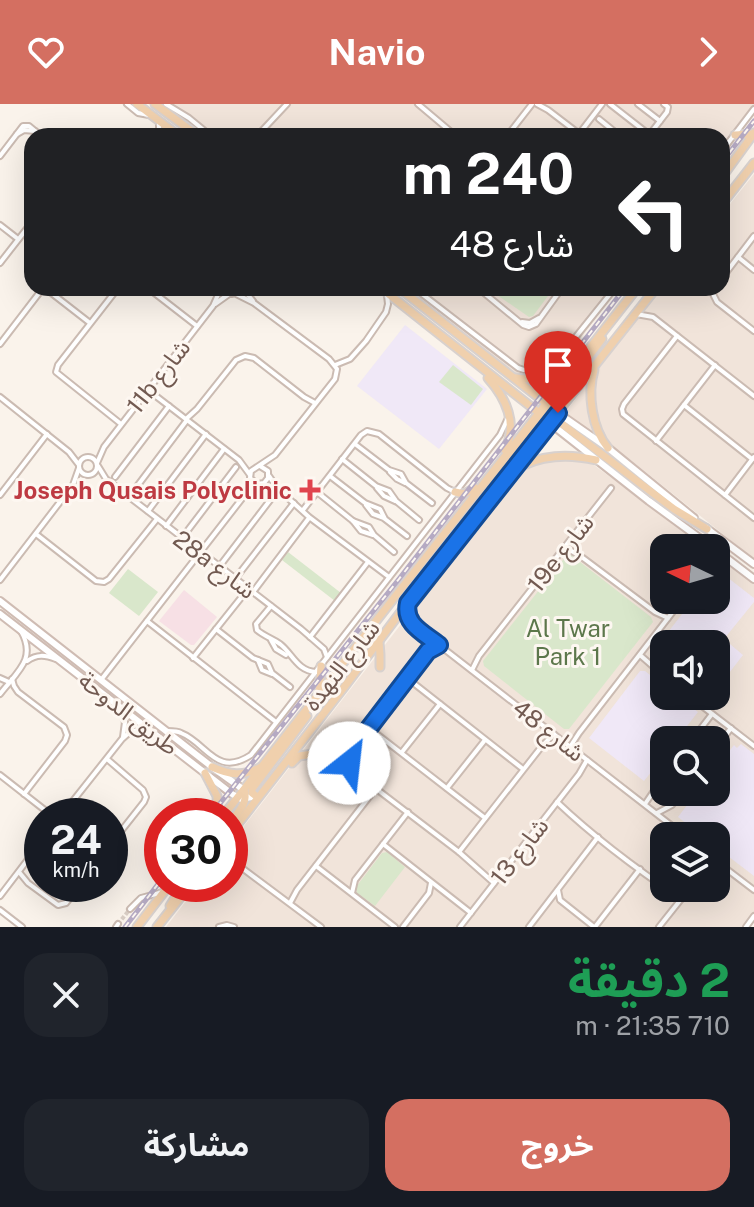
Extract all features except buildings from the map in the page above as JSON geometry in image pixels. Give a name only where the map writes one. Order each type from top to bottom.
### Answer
[{"type":"main road","points":[[137,104],[169,128]]},
{"type":"main road","points":[[155,104],[190,128]]},
{"type":"main road","points":[[735,135],[754,134]]},
{"type":"main road","points":[[730,166],[754,134]]},
{"type":"main road","points":[[730,194],[754,163]]},
{"type":"main road","points":[[390,296],[479,367],[608,448],[754,564]]},
{"type":"main road","points":[[410,296],[512,377],[596,460],[693,534]]},
{"type":"main road","name":"شارع النهدة","points":[[248,810],[510,473],[580,359],[631,296]]},
{"type":"main road","points":[[448,550],[458,530],[632,296]]},
{"type":"main road","name":"شارع النهدة","points":[[244,790],[486,479],[598,362],[650,296]]},
{"type":"main road","points":[[482,341],[482,352]]},
{"type":"main road","points":[[512,377],[529,380],[544,377],[580,359]]},
{"type":"main road","points":[[598,362],[591,391],[597,431],[608,448]]},
{"type":"main road","points":[[479,367],[502,395],[511,424],[510,437],[500,462]]},
{"type":"main road","points":[[548,413],[674,509],[707,529]]},
{"type":"main road","points":[[510,473],[525,463],[552,457],[574,455],[596,460]]},
{"type":"main road","points":[[455,492],[467,493],[486,479]]},
{"type":"main road","points":[[730,560],[754,579]]},
{"type":"main road","name":"طريق الدوحة","points":[[0,601],[166,731],[241,798]]},
{"type":"main road","name":"طريق الدوحة","points":[[0,614],[149,730],[244,790]]},
{"type":"main road","points":[[379,642],[380,667]]},
{"type":"main road","points":[[63,662],[94,683],[101,680]]},
{"type":"main road","points":[[259,795],[252,793],[252,789],[305,720],[317,698],[318,669]]},
{"type":"main road","points":[[283,767],[289,766],[299,756],[313,754]]},
{"type":"main road","points":[[217,798],[209,770],[240,775],[262,766]]},
{"type":"main road","points":[[241,798],[244,790]]},
{"type":"main road","points":[[241,798],[259,795]]},
{"type":"main road","points":[[137,927],[156,902]]},
{"type":"main road","points":[[164,919],[172,902]]},
{"type":"main road","points":[[157,927],[177,902]]},
{"type":"street","points":[[127,104],[140,114],[155,118],[158,128]]},
{"type":"street","points":[[166,104],[179,118],[189,118],[201,128]]},
{"type":"street","points":[[264,128],[287,104]]},
{"type":"street","points":[[418,104],[446,128]]},
{"type":"street","points":[[514,128],[537,104],[572,128]]},
{"type":"street","points":[[586,128],[602,104]]},
{"type":"street","points":[[610,104],[639,128]]},
{"type":"street","points":[[638,104],[660,121]]},
{"type":"street","points":[[655,128],[668,110],[664,104]]},
{"type":"street","points":[[730,141],[754,109]]},
{"type":"street","points":[[599,119],[610,128]]},
{"type":"street","points":[[0,156],[23,126],[31,128]]},
{"type":"street","points":[[0,225],[18,239]]},
{"type":"street","points":[[0,263],[24,232]]},
{"type":"street","points":[[730,268],[754,236]]},
{"type":"street","points":[[738,257],[754,270]]},
{"type":"street","points":[[1,340],[37,296]]},
{"type":"street","points":[[55,296],[90,323]]},
{"type":"street","points":[[112,296],[61,361],[56,372],[121,424]]},
{"type":"street","points":[[158,296],[197,326]]},
{"type":"street","name":"11b شارع","points":[[98,464],[104,447],[213,306],[217,296]]},
{"type":"street","name":"11b شارع","points":[[213,306],[228,296]]},
{"type":"street","points":[[239,296],[254,303]]},
{"type":"street","points":[[248,296],[336,368]]},
{"type":"street","points":[[244,496],[251,471],[275,455],[335,379],[336,368],[354,355],[384,315],[388,307],[385,296]]},
{"type":"street","points":[[424,296],[522,370],[552,366],[609,296]]},
{"type":"street","points":[[488,296],[529,327],[536,324],[556,296]]},
{"type":"street","points":[[652,296],[649,309],[653,317],[754,396]]},
{"type":"street","points":[[714,296],[717,302],[754,331]]},
{"type":"street","points":[[635,314],[653,317]]},
{"type":"street","points":[[677,336],[624,404],[622,412],[754,518]]},
{"type":"street","points":[[129,497],[234,363],[246,358],[256,360],[314,406]]},
{"type":"street","points":[[656,441],[715,365]]},
{"type":"street","points":[[148,390],[239,460],[266,468],[282,493],[309,517],[389,577]]},
{"type":"street","points":[[0,397],[69,452],[82,474],[90,476]]},
{"type":"street","points":[[684,405],[753,458],[725,495]]},
{"type":"street","points":[[115,477],[169,406]]},
{"type":"street","points":[[166,731],[181,733],[218,760],[231,762],[251,755],[500,435],[509,416]]},
{"type":"street","points":[[303,510],[365,432],[376,433],[455,492]]},
{"type":"street","points":[[0,495],[47,434]]},
{"type":"street","points":[[148,511],[206,434]]},
{"type":"street","points":[[355,444],[389,470],[401,474],[408,484],[432,503]]},
{"type":"street","name":"11b شارع","points":[[88,457],[104,447]]},
{"type":"street","points":[[166,526],[224,449]]},
{"type":"street","points":[[69,452],[88,457],[98,464],[96,472],[73,485]]},
{"type":"street","points":[[101,680],[244,496],[266,482],[275,455]]},
{"type":"street","points":[[0,580],[73,485],[81,460],[88,457]]},
{"type":"street","points":[[342,459],[376,486],[389,491],[419,520]]},
{"type":"street","points":[[239,460],[254,483],[282,493]]},
{"type":"street","name":"28a شارع","points":[[98,464],[106,479],[310,637],[324,649],[327,657]]},
{"type":"street","points":[[182,538],[236,467]]},
{"type":"street","name":"28a شارع","points":[[90,476],[106,479]]},
{"type":"street","points":[[330,476],[365,503],[378,508],[385,519],[407,536]]},
{"type":"street","name":"19e شارع","points":[[470,668],[611,488]]},
{"type":"street","points":[[317,492],[353,521],[367,525],[394,552]]},
{"type":"street","points":[[219,567],[274,495]]},
{"type":"street","points":[[235,579],[294,503]]},
{"type":"street","points":[[193,658],[309,517]]},
{"type":"street","points":[[36,534],[101,583],[109,579],[157,519]]},
{"type":"street","points":[[566,545],[667,621]]},
{"type":"street","points":[[310,637],[368,562]]},
{"type":"street","points":[[408,603],[406,615],[412,624]]},
{"type":"street","points":[[271,606],[256,626],[257,630],[280,645],[308,671],[318,669]]},
{"type":"street","points":[[568,745],[672,614]]},
{"type":"street","points":[[147,621],[276,722]]},
{"type":"street","points":[[390,626],[403,622],[412,624]]},
{"type":"street","name":"شارع 48","points":[[412,624],[668,822]]},
{"type":"street","points":[[20,629],[28,648],[25,662]]},
{"type":"street","points":[[216,629],[268,664],[274,675],[290,687]]},
{"type":"street","points":[[433,640],[428,651],[353,749],[348,761],[357,773],[496,881]]},
{"type":"street","points":[[428,651],[439,645]]},
{"type":"street","points":[[324,649],[332,650]]},
{"type":"street","points":[[0,694],[25,662],[33,657],[43,655],[63,662]]},
{"type":"street","points":[[639,656],[650,664]]},
{"type":"street","points":[[407,678],[523,769]]},
{"type":"street","points":[[0,680],[9,683],[64,727],[67,735],[24,794]]},
{"type":"street","points":[[401,753],[440,704]]},
{"type":"street","points":[[117,705],[125,722],[122,739]]},
{"type":"street","points":[[707,710],[754,746]]},
{"type":"street","points":[[703,726],[712,714]]},
{"type":"street","points":[[369,728],[485,818]]},
{"type":"street","points":[[70,798],[122,739],[134,730],[149,730]]},
{"type":"street","points":[[459,852],[552,732]]},
{"type":"street","points":[[447,788],[485,740]]},
{"type":"street","points":[[107,759],[143,790],[146,797],[128,822]]},
{"type":"street","name":"شارع 13","points":[[460,927],[589,761]]},
{"type":"street","points":[[103,764],[118,770]]},
{"type":"street","points":[[0,775],[30,798]]},
{"type":"street","points":[[288,902],[376,788]]},
{"type":"street","points":[[643,803],[650,794]]},
{"type":"street","points":[[556,804],[650,877]]},
{"type":"street","points":[[657,813],[669,806]]},
{"type":"street","points":[[352,893],[353,883],[408,812]]},
{"type":"street","points":[[530,926],[598,837]]},
{"type":"street","points":[[383,844],[471,913]]},
{"type":"street","points":[[0,896],[24,865]]},
{"type":"street","points":[[316,866],[395,927]]},
{"type":"street","points":[[558,889],[560,900],[594,927],[640,869]]},
{"type":"street","points":[[248,870],[321,927]]},
{"type":"street","points":[[19,872],[24,878]]},
{"type":"street","points":[[730,872],[754,890]]},
{"type":"street","points":[[14,878],[24,882]]},
{"type":"street","points":[[403,927],[429,893],[431,882]]},
{"type":"street","points":[[130,909],[144,897]]},
{"type":"street","points":[[659,927],[679,902]]},
{"type":"street","points":[[0,910],[22,927]]},
{"type":"street","points":[[746,927],[754,916]]},
{"type":"street","points":[[219,927],[234,927]]},
{"type":"shaded area","points":[[156,104],[754,104],[754,113],[730,144],[730,128],[190,128]]},
{"type":"shaded area","points":[[754,174],[754,559],[730,540],[730,534],[723,534],[632,461],[565,413],[655,296],[730,296],[730,204]]},
{"type":"shaded area","points":[[415,296],[613,296],[558,368],[541,374],[517,374]]},
{"type":"shaded area","points":[[405,325],[487,389],[439,449],[357,386]]},
{"type":"shaded area","points":[[554,459],[587,460],[688,534],[650,534],[650,614],[730,614],[730,565],[754,583],[754,922],[750,927],[166,927],[185,902],[248,902],[248,821],[527,465]]},
{"type":"shaded area","points":[[730,579],[754,598],[730,632],[670,630],[682,614],[730,614]]},
{"type":"shaded area","points":[[184,590],[217,617],[194,645],[159,621]]},
{"type":"shaded area","points":[[730,644],[743,655],[730,672]]},
{"type":"shaded area","points":[[640,671],[650,675],[650,710],[698,712],[687,726],[650,726],[650,774],[644,781],[589,738]]},
{"type":"shaded area","points":[[741,744],[754,754],[754,876],[730,858],[730,822],[684,822],[678,817],[686,806],[730,806],[730,750],[734,745],[737,748]]},
{"type":"green space","points":[[499,296],[548,296],[529,317]]},
{"type":"green space","points":[[453,365],[483,389],[471,405],[439,382]]},
{"type":"green space","points":[[288,552],[341,593],[335,601],[282,560]]},
{"type":"green space","name":"Al Twar Park 1","points":[[571,555],[651,617],[653,622],[569,729],[564,729],[484,666],[483,661],[566,556]]},
{"type":"green space","points":[[128,569],[158,592],[139,616],[109,593]]},
{"type":"green space","points":[[387,852],[405,867],[375,906],[357,893],[356,887],[382,853]]},
{"type":"tunnel","points":[[118,924],[130,909]]},
{"type":"railway","points":[[730,152],[754,121]]},
{"type":"railway","points":[[224,798],[619,296]]},
{"type":"railway","points":[[125,927],[144,902]]},
{"type":"place","name":"Joseph Qusais Polyclinic","points":[[310,490]]},
{"type":"route","points":[[349,763],[353,749],[428,651],[439,645],[410,621],[406,615],[408,603],[558,413]]}]
